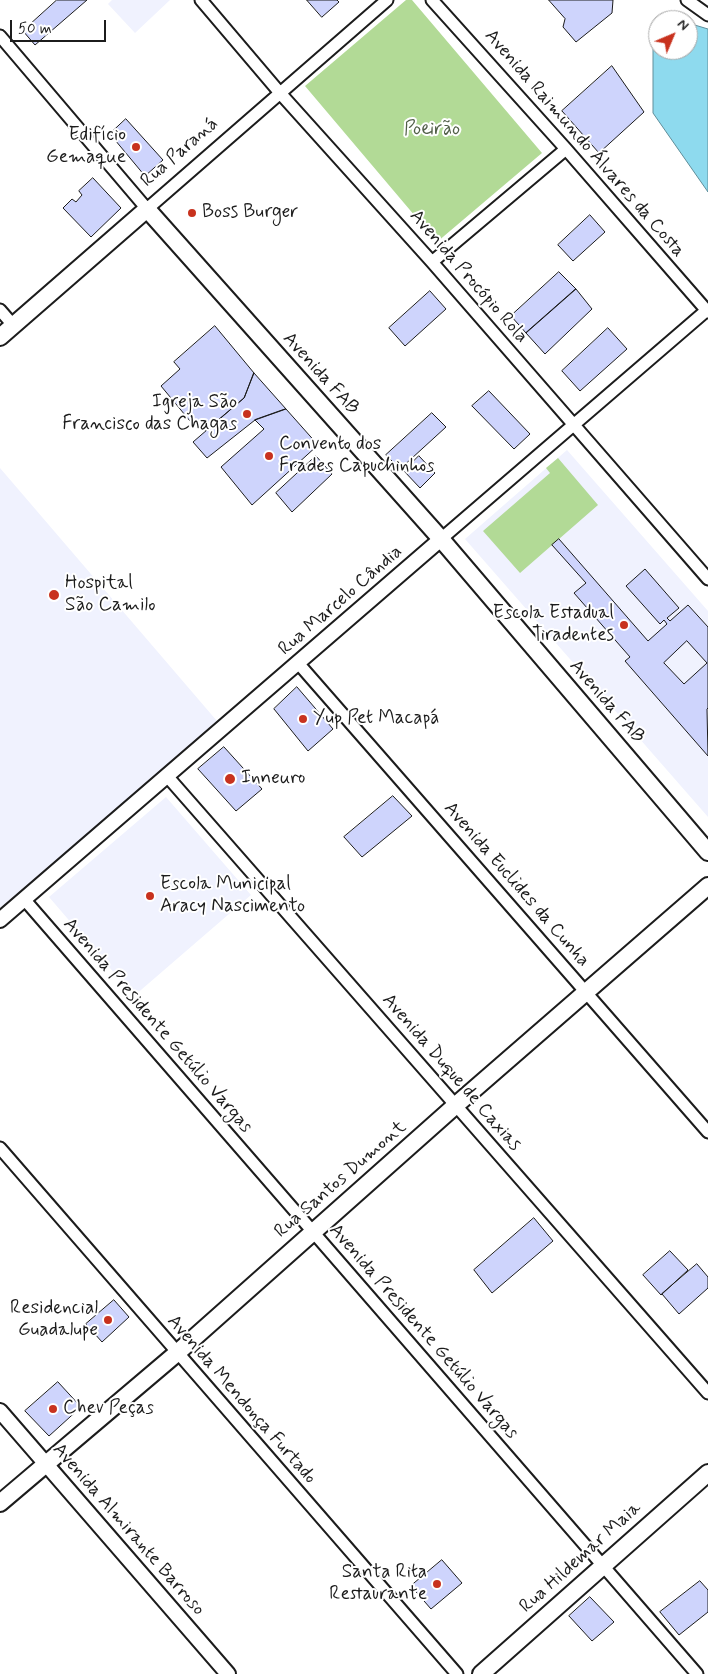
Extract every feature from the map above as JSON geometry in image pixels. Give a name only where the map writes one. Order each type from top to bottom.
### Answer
[{"type":"main road","name":"Rua Paraná","points":[[0,337],[147,209]]},
{"type":"main road","name":"Avenida FAB","points":[[147,209],[441,539],[708,852]]},
{"type":"main road","name":"Rua Santos Dumont","points":[[0,1503],[177,1353],[456,1105],[708,886]]},
{"type":"main road","name":"Rua Hildemar Maia","points":[[481,1674],[708,1473]]},
{"type":"street","name":"Avenida Procópio Rola","points":[[201,0],[280,93],[432,262],[708,579]]},
{"type":"street","name":"Rua Paraná","points":[[147,209],[387,0]]},
{"type":"street","name":"Avenida Raimundo Álvares da Costa","points":[[432,0],[566,149],[707,311]]},
{"type":"street","points":[[686,0],[708,15]]},
{"type":"street","name":"Avenida FAB","points":[[0,36],[147,209]]},
{"type":"street","points":[[432,262],[566,149]]},
{"type":"street","points":[[0,310],[14,325]]},
{"type":"street","name":"Rua Marcelo Cândia","points":[[0,920],[707,311]]},
{"type":"street","name":"Avenida Euclides da Cunha","points":[[298,662],[708,1132]]},
{"type":"street","name":"Avenida Duque de Caxias","points":[[167,776],[708,1393]]},
{"type":"street","name":"Avenida Presidente Getúlio Vargas","points":[[24,899],[697,1674]]},
{"type":"street","name":"Avenida Mendonça Furtado","points":[[0,1148],[457,1674]]},
{"type":"street","name":"Avenida Almirante Barroso","points":[[0,1411],[228,1674]]},
{"type":"shaded area","points":[[112,0],[170,0],[135,33],[108,4]]},
{"type":"shaded area","name":"Escola Estadual Tiradentes","points":[[567,450],[708,611],[708,817],[465,539]]},
{"type":"shaded area","name":"Hospital São Camilo","points":[[0,468],[217,721],[0,908]]},
{"type":"shaded area","name":"Escola Municipal Aracy Nascimento","points":[[166,797],[251,895],[134,996],[49,897]]},
{"type":"green space","name":"Poeirão","points":[[406,0],[412,0],[542,153],[437,242],[305,86]]},
{"type":"green space","points":[[558,458],[598,505],[520,573],[483,531],[550,473],[546,468]]},
{"type":"water","points":[[698,26],[708,29],[708,192],[653,113],[653,60],[698,60]]},
{"type":"building","points":[[57,0],[87,0],[35,45],[23,31]]},
{"type":"building","points":[[307,0],[337,0],[339,2],[322,17]]},
{"type":"building","points":[[549,0],[613,0],[612,13],[576,42],[563,27],[565,19]]},
{"type":"building","points":[[612,66],[644,112],[599,153],[562,111]]},
{"type":"building","name":"Edifício Gemaque","points":[[126,119],[163,160],[145,176],[110,134]]},
{"type":"building","points":[[93,178],[121,208],[91,237],[63,208],[72,199],[76,202],[82,195],[79,191]]},
{"type":"building","points":[[590,215],[605,232],[573,261],[558,245]]},
{"type":"building","points":[[559,272],[576,289],[526,333],[511,316]]},
{"type":"building","points":[[576,289],[592,309],[545,354],[526,333]]},
{"type":"building","points":[[430,291],[446,309],[405,346],[389,328]]},
{"type":"building","points":[[215,326],[254,373],[244,398],[205,431],[193,418],[190,421],[161,386],[180,369],[174,362]]},
{"type":"building","points":[[608,328],[627,349],[580,391],[562,371]]},
{"type":"building","name":"Igreja São Francisco das Chagas","points":[[254,373],[286,409],[255,420],[207,458],[193,442],[244,398]]},
{"type":"building","points":[[489,391],[530,434],[514,449],[472,406]]},
{"type":"building","name":"Convento dos Frades Capuchinhos","points":[[286,409],[318,445],[252,505],[221,467],[264,429],[255,420]]},
{"type":"building","points":[[432,413],[446,427],[400,469],[386,455]]},
{"type":"building","points":[[316,456],[332,474],[292,512],[276,493]]},
{"type":"building","points":[[419,456],[435,473],[420,488],[404,471]]},
{"type":"building","points":[[559,539],[648,641],[667,624],[664,620],[660,624],[626,586],[645,569],[679,608],[667,618],[670,621],[688,605],[708,627],[708,756],[625,661],[630,657],[574,593],[586,583],[552,545]],"holes":[[[687,641],[707,663],[684,684],[664,663]]]},
{"type":"building","name":"Yup Pet Macapá","points":[[297,687],[333,729],[308,751],[274,709]]},
{"type":"building","name":"Inneuro","points":[[224,747],[262,789],[236,811],[198,769]]},
{"type":"building","points":[[393,796],[412,816],[362,857],[344,837]]},
{"type":"building","points":[[534,1218],[553,1241],[492,1293],[474,1270]]},
{"type":"building","points":[[670,1251],[688,1270],[661,1295],[643,1275]]},
{"type":"building","points":[[697,1264],[708,1277],[708,1288],[679,1314],[662,1294]]},
{"type":"building","name":"Residencial Guadalupe","points":[[114,1300],[129,1317],[102,1342],[86,1324]]},
{"type":"building","name":"Chev Peças","points":[[58,1382],[81,1407],[49,1436],[25,1411]]},
{"type":"building","name":"Santa Rita Restaurante","points":[[442,1560],[462,1583],[431,1609],[411,1586]]},
{"type":"building","points":[[700,1581],[708,1590],[708,1612],[679,1635],[660,1612]]},
{"type":"building","points":[[590,1597],[614,1622],[592,1641],[569,1616]]},
{"type":"place","name":"Edifício Gemaque","points":[[136,147]]},
{"type":"place","name":"Boss Burger","points":[[192,213]]},
{"type":"place","name":"Igreja São Francisco das Chagas","points":[[247,414]]},
{"type":"place","name":"Convento dos Frades Capuchinhos","points":[[269,456]]},
{"type":"place","name":"Hospital São Camilo","points":[[54,595]]},
{"type":"place","name":"Escola Estadual Tiradentes","points":[[624,625]]},
{"type":"place","name":"Yup Pet Macapá","points":[[303,719]]},
{"type":"place","name":"Inneuro","points":[[230,779]]},
{"type":"place","name":"Escola Municipal Aracy Nascimento","points":[[150,896]]},
{"type":"place","name":"Residencial Guadalupe","points":[[108,1320]]},
{"type":"place","name":"Chev Peças","points":[[53,1409]]},
{"type":"place","name":"Santa Rita Restaurante","points":[[437,1584]]}]
